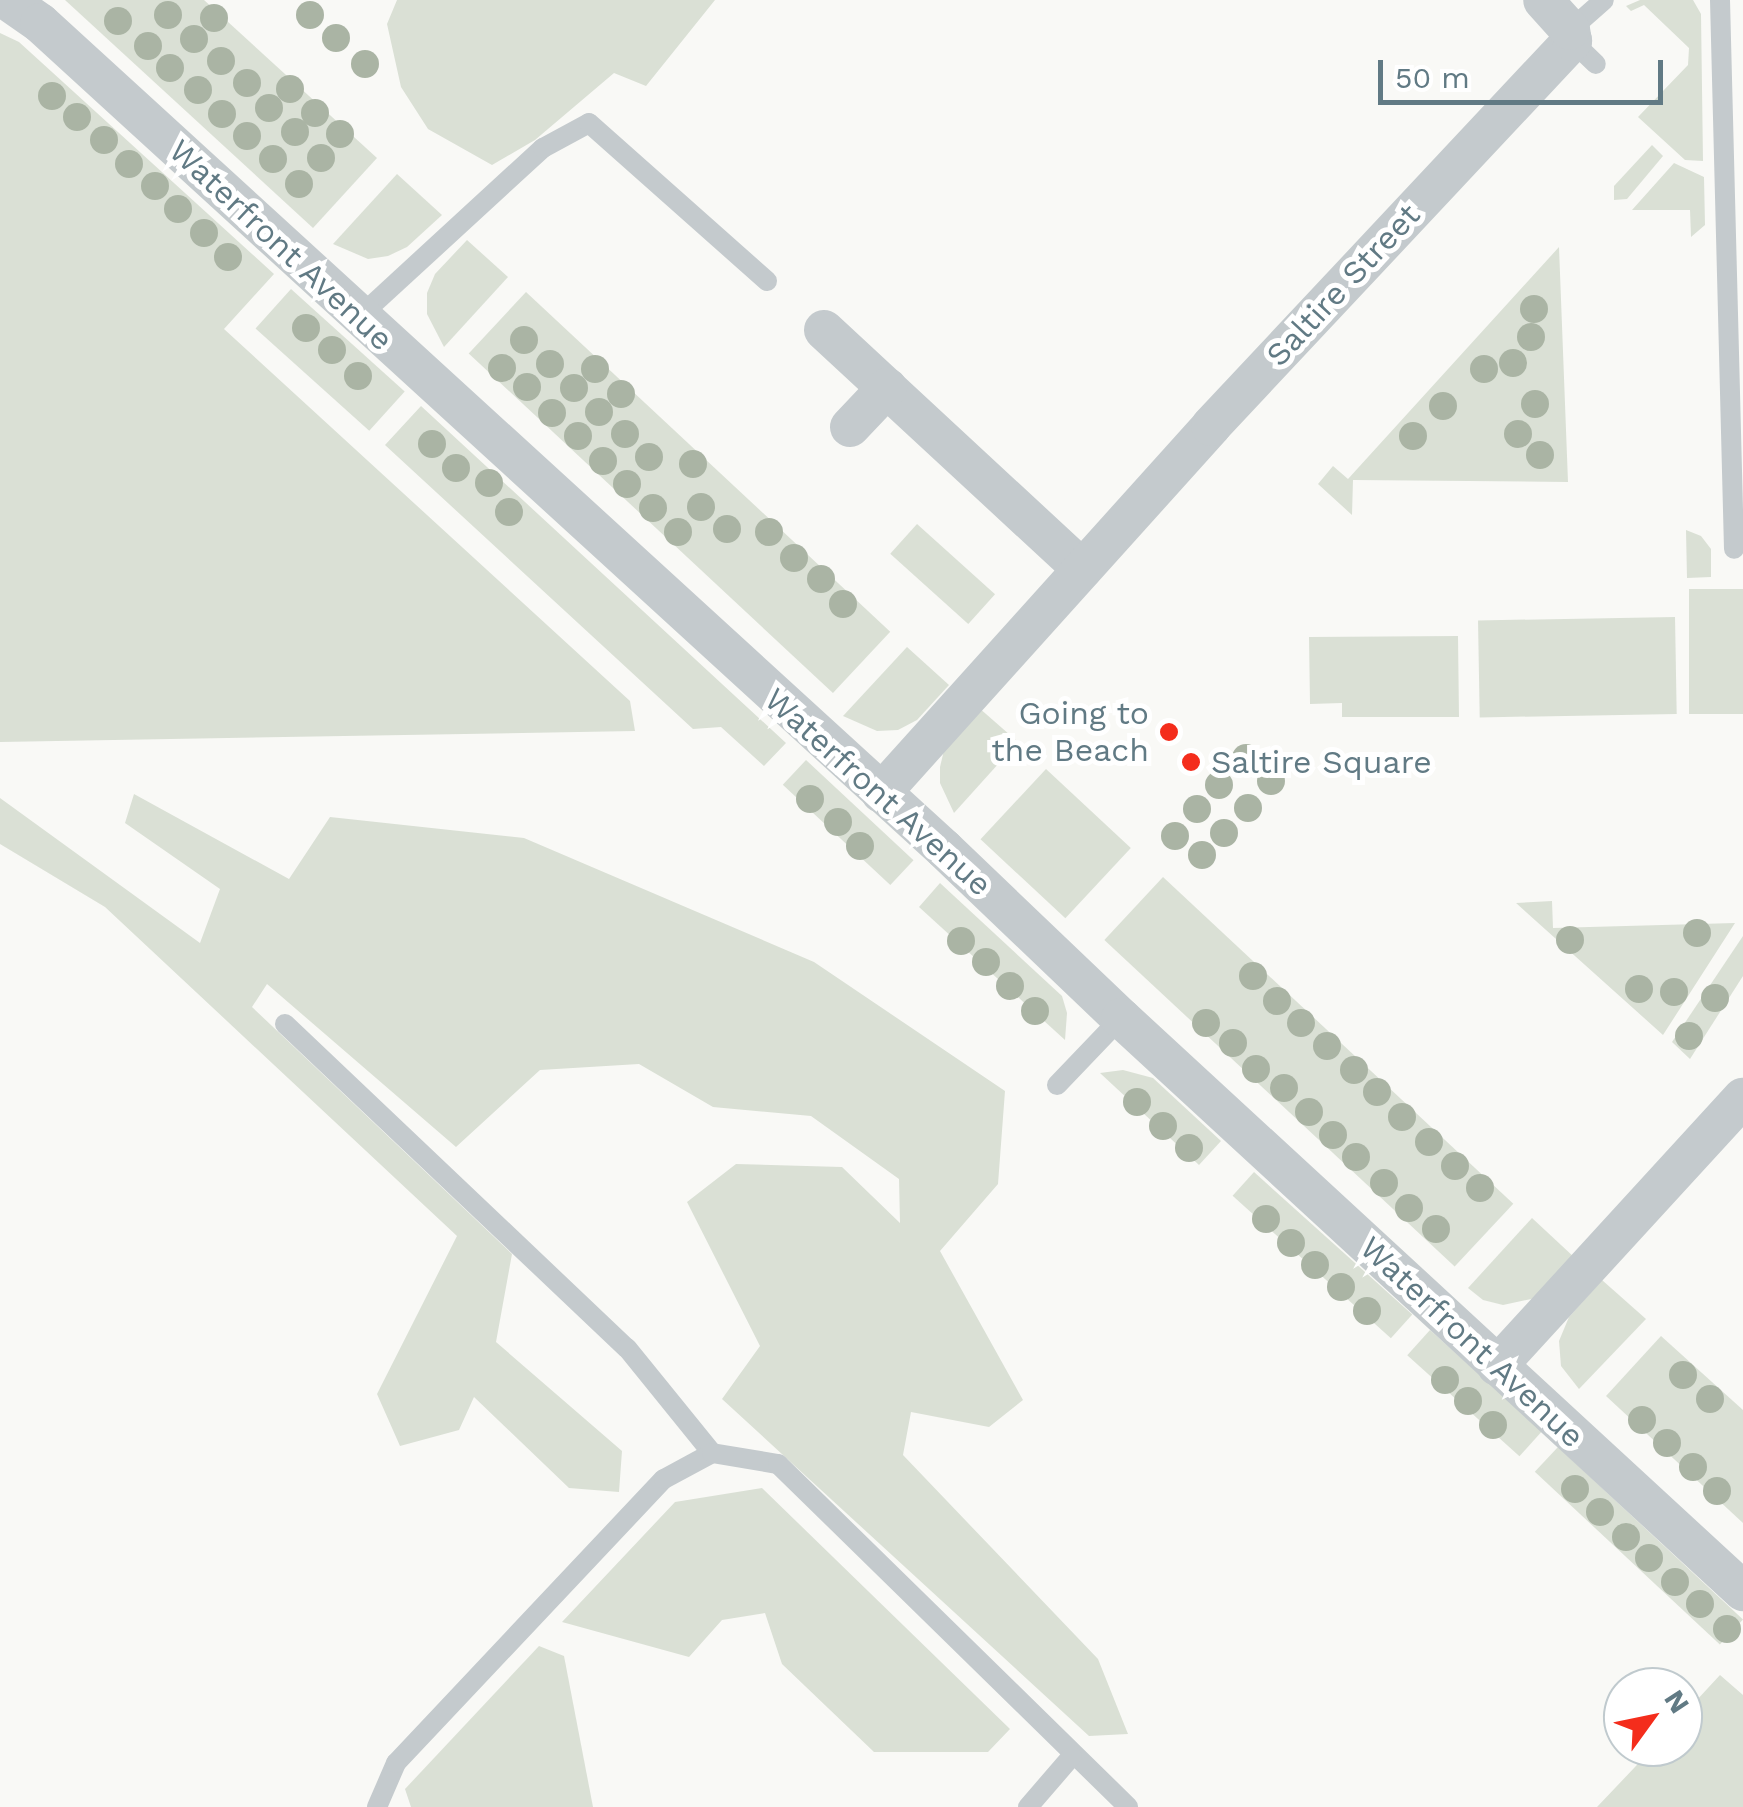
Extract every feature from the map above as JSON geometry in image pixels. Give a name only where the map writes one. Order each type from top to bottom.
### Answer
[{"type":"street","name":"Waterfront Avenue","points":[[6,0],[40,23],[881,792],[1120,1018],[1743,1592]]},
{"type":"street","points":[[1543,0],[1579,45]]},
{"type":"street","name":"Saltire Street","points":[[881,792],[1210,426],[1579,45]]},
{"type":"street","points":[[824,330],[1082,570]]},
{"type":"street","points":[[850,428],[887,388]]},
{"type":"street","points":[[1498,1366],[1743,1098]]},
{"type":"lane","points":[[1579,45],[1604,0]]},
{"type":"lane","points":[[1720,0],[1734,549]]},
{"type":"lane","points":[[359,317],[543,148],[590,123],[766,281]]},
{"type":"lane","points":[[1057,1084],[1120,1018]]},
{"type":"lane","points":[[285,1024],[627,1348],[712,1452]]},
{"type":"lane","points":[[377,1807],[396,1762],[664,1479],[712,1452],[778,1464],[1128,1807]]},
{"type":"lane","points":[[1028,1807],[1072,1756]]},
{"type":"shaded area","points":[[65,0],[204,0],[377,158],[313,228]]},
{"type":"shaded area","points":[[397,0],[715,0],[646,86],[614,73],[535,140],[492,165],[428,129],[401,87],[387,24]]},
{"type":"shaded area","points":[[1640,0],[1693,0],[1701,14],[1703,161],[1685,160],[1638,117],[1688,65],[1689,48],[1644,5],[1631,11],[1626,6]]},
{"type":"shaded area","points":[[0,33],[19,42],[274,274],[224,329],[630,701],[635,731],[0,742]]},
{"type":"shaded area","points":[[1652,145],[1663,156],[1627,199],[1614,200],[1614,186]]},
{"type":"shaded area","points":[[1674,163],[1704,177],[1705,225],[1691,237],[1690,210],[1632,210]]},
{"type":"shaded area","points":[[397,174],[442,215],[407,247],[388,256],[368,259],[333,244]]},
{"type":"shaded area","points":[[467,240],[508,277],[444,347],[427,314],[427,293],[435,274]]},
{"type":"shaded area","points":[[1559,247],[1568,482],[1353,480],[1352,515],[1318,484],[1333,466],[1348,479]]},
{"type":"shaded area","points":[[291,289],[405,391],[369,431],[256,328]]},
{"type":"shaded area","points":[[526,292],[890,632],[833,693],[469,353]]},
{"type":"shaded area","points":[[421,406],[786,743],[764,766],[721,727],[693,729],[385,445]]},
{"type":"shaded area","points":[[917,524],[995,594],[968,624],[890,554]]},
{"type":"shaded area","points":[[1686,530],[1701,536],[1711,549],[1711,577],[1687,578]]},
{"type":"shaded area","points":[[1689,589],[1743,589],[1743,714],[1689,714]]},
{"type":"shaded area","points":[[1675,617],[1677,714],[1480,717],[1478,620]]},
{"type":"shaded area","points":[[1458,636],[1459,717],[1342,717],[1342,703],[1310,704],[1309,637]]},
{"type":"shaded area","points":[[907,647],[949,685],[917,720],[898,730],[877,731],[843,716]]},
{"type":"shaded area","points":[[978,707],[1018,742],[954,813],[940,783],[940,767],[945,746]]},
{"type":"shaded area","points":[[806,760],[914,860],[890,885],[783,785]]},
{"type":"shaded area","points":[[1046,769],[1131,848],[1065,918],[981,839]]},
{"type":"shaded area","points":[[134,794],[289,879],[330,817],[524,838],[814,962],[1005,1091],[998,1184],[940,1251],[1023,1400],[989,1427],[911,1412],[903,1455],[1098,1659],[1128,1734],[1089,1736],[722,1399],[760,1346],[687,1202],[736,1164],[842,1167],[900,1223],[899,1179],[811,1116],[713,1107],[639,1064],[540,1070],[456,1147],[267,984],[252,1007],[512,1254],[496,1342],[622,1451],[619,1492],[569,1488],[474,1397],[459,1430],[400,1446],[377,1394],[457,1236],[105,907],[0,844],[0,798],[200,943],[220,889],[125,823]]},
{"type":"shaded area","points":[[1163,877],[1513,1204],[1455,1267],[1104,940]]},
{"type":"shaded area","points":[[940,883],[1062,996],[1067,1013],[1065,1040],[919,907]]},
{"type":"shaded area","points":[[1552,901],[1553,928],[1735,923],[1663,1035],[1516,903]]},
{"type":"shaded area","points":[[1743,936],[1743,976],[1690,1059],[1672,1042]]},
{"type":"shaded area","points":[[1123,1070],[1153,1078],[1221,1141],[1199,1165],[1100,1073]]},
{"type":"shaded area","points":[[1254,1172],[1412,1315],[1391,1338],[1233,1196]]},
{"type":"shaded area","points":[[1532,1218],[1575,1258],[1536,1298],[1503,1305],[1483,1300],[1468,1288]]},
{"type":"shaded area","points":[[1602,1280],[1646,1319],[1579,1389],[1561,1366],[1559,1341],[1569,1317]]},
{"type":"shaded area","points":[[1430,1330],[1542,1431],[1519,1456],[1407,1355]]},
{"type":"shaded area","points":[[1661,1336],[1743,1410],[1743,1523],[1606,1396]]},
{"type":"shaded area","points":[[1558,1447],[1743,1620],[1720,1644],[1535,1472]]},
{"type":"shaded area","points":[[762,1488],[1010,1729],[988,1752],[874,1752],[782,1664],[765,1613],[722,1620],[689,1657],[562,1622],[675,1502]]},
{"type":"shaded area","points":[[539,1646],[564,1656],[593,1807],[411,1807],[405,1789]]},
{"type":"shaded area","points":[[1720,1675],[1743,1695],[1743,1807],[1597,1807],[1635,1767],[1703,1767],[1703,1693]]},
{"type":"place","name":"Going to the Beach","points":[[1169,732]]},
{"type":"place","name":"Saltire Square","points":[[1191,762]]}]
